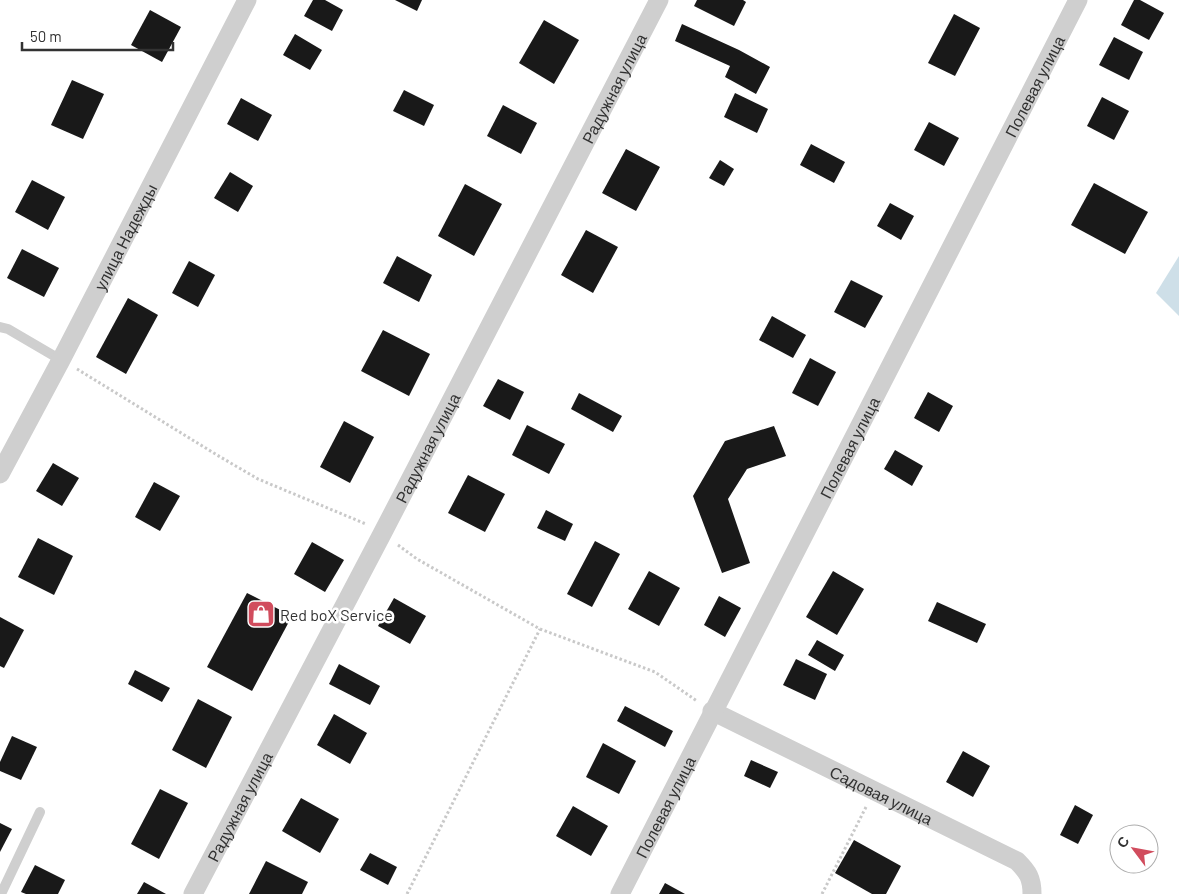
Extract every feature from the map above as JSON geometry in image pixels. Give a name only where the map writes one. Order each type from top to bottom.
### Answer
[{"type":"street","name":"улица Надежды","points":[[0,474],[247,0]]},
{"type":"street","name":"Радужная улица","points":[[193,894],[659,0]]},
{"type":"street","name":"Полевая улица","points":[[620,894],[712,711],[1078,0]]},
{"type":"street","name":"Садовая улица","points":[[712,711],[1017,861],[1027,870],[1032,883],[1032,894]]},
{"type":"lane","points":[[0,327],[8,329],[61,360]]},
{"type":"lane","points":[[1,894],[40,812]]},
{"type":"path","points":[[407,894],[540,629]]},
{"type":"path","points":[[822,894],[874,791]]},
{"type":"shaded area","points":[[1179,256],[1179,316],[1156,293]]},
{"type":"building","points":[[313,0],[325,0],[343,10],[332,31],[304,16]]},
{"type":"building","points":[[395,0],[422,0],[417,11]]},
{"type":"building","points":[[697,0],[743,0],[746,2],[734,26],[694,6]]},
{"type":"building","points":[[1134,0],[1140,0],[1164,13],[1149,40],[1121,25]]},
{"type":"building","points":[[150,10],[181,27],[162,62],[131,45]]},
{"type":"building","points":[[954,14],[980,28],[955,76],[928,63]]},
{"type":"building","points":[[544,20],[579,40],[554,84],[519,63]]},
{"type":"building","points":[[682,24],[739,50],[770,67],[756,94],[725,77],[730,66],[675,41]]},
{"type":"building","points":[[295,34],[322,50],[310,70],[283,55]]},
{"type":"building","points":[[1114,37],[1143,52],[1129,80],[1099,65]]},
{"type":"building","points":[[72,80],[104,94],[83,139],[51,125]]},
{"type":"building","points":[[404,90],[434,105],[424,126],[393,111]]},
{"type":"building","points":[[735,93],[768,109],[757,133],[724,117]]},
{"type":"building","points":[[1102,97],[1129,111],[1114,140],[1087,126]]},
{"type":"building","points":[[241,98],[272,115],[258,141],[227,124]]},
{"type":"building","points":[[503,105],[537,123],[521,154],[487,136]]},
{"type":"building","points":[[929,122],[959,138],[944,166],[914,150]]},
{"type":"building","points":[[811,144],[845,162],[834,183],[800,165]]},
{"type":"building","points":[[626,149],[660,167],[636,211],[602,193]]},
{"type":"building","points":[[720,160],[734,169],[724,186],[709,178]]},
{"type":"building","points":[[230,172],[253,186],[238,212],[214,198]]},
{"type":"building","points":[[32,180],[65,197],[48,230],[15,212]]},
{"type":"building","points":[[1094,183],[1148,212],[1125,254],[1071,225]]},
{"type":"building","points":[[465,184],[502,204],[474,256],[438,236]]},
{"type":"building","points":[[890,203],[914,216],[901,240],[877,226]]},
{"type":"building","points":[[586,230],[618,247],[593,293],[561,275]]},
{"type":"building","points":[[22,249],[59,268],[44,297],[7,278]]},
{"type":"building","points":[[397,256],[432,275],[419,302],[383,283]]},
{"type":"building","points":[[189,261],[215,275],[198,307],[172,293]]},
{"type":"building","points":[[851,280],[883,296],[865,328],[834,312]]},
{"type":"building","points":[[128,298],[158,315],[126,374],[96,357]]},
{"type":"building","points":[[772,316],[806,335],[793,358],[759,340]]},
{"type":"building","points":[[383,330],[430,354],[409,396],[361,371]]},
{"type":"building","points":[[810,358],[836,372],[818,406],[792,393]]},
{"type":"building","points":[[498,379],[524,392],[510,420],[483,406]]},
{"type":"building","points":[[928,392],[953,406],[939,432],[914,418]]},
{"type":"building","points":[[579,393],[622,416],[613,432],[571,409]]},
{"type":"building","points":[[344,421],[374,437],[350,483],[320,467]]},
{"type":"building","points":[[527,425],[565,444],[549,474],[512,455]]},
{"type":"building","points":[[774,426],[786,456],[747,469],[728,499],[750,563],[722,573],[693,496],[725,441]]},
{"type":"building","points":[[895,450],[923,466],[912,486],[884,469]]},
{"type":"building","points":[[53,463],[79,478],[62,506],[36,491]]},
{"type":"building","points":[[468,475],[505,494],[485,532],[448,513]]},
{"type":"building","points":[[154,482],[180,496],[160,531],[135,517]]},
{"type":"building","points":[[546,510],[573,524],[565,541],[537,528]]},
{"type":"building","points":[[38,538],[73,556],[54,595],[18,577]]},
{"type":"building","points":[[595,541],[620,554],[592,607],[567,594]]},
{"type":"building","points":[[312,542],[344,560],[325,592],[294,574]]},
{"type":"building","points":[[649,571],[680,588],[659,626],[628,609]]},
{"type":"building","points":[[833,571],[864,589],[837,635],[806,617]]},
{"type":"building","points":[[247,593],[292,616],[252,691],[207,667]]},
{"type":"building","points":[[719,596],[741,608],[725,637],[704,625]]},
{"type":"building","points":[[394,598],[426,616],[410,644],[378,626]]},
{"type":"building","points":[[937,602],[986,624],[977,643],[928,621]]},
{"type":"building","points":[[0,617],[24,630],[4,668],[0,666]]},
{"type":"building","points":[[817,640],[844,655],[835,671],[808,655]]},
{"type":"building","points":[[796,659],[827,674],[815,700],[783,685]]},
{"type":"building","points":[[339,664],[380,686],[370,705],[329,684]]},
{"type":"building","points":[[135,670],[170,688],[162,702],[128,684]]},
{"type":"building","points":[[198,699],[232,717],[206,768],[172,750]]},
{"type":"building","points":[[625,706],[673,731],[665,747],[617,721]]},
{"type":"building","points":[[334,714],[367,733],[350,764],[317,745]]},
{"type":"building","points":[[12,736],[37,747],[21,780],[0,771],[0,762]]},
{"type":"building","points":[[603,743],[636,761],[619,794],[586,777]]},
{"type":"building","points":[[963,751],[990,766],[973,797],[946,782]]},
{"type":"building","points":[[751,760],[778,772],[770,788],[744,776]]},
{"type":"building","points":[[160,789],[188,803],[159,859],[131,844]]},
{"type":"building","points":[[301,798],[339,819],[320,853],[282,831]]},
{"type":"building","points":[[1075,805],[1093,815],[1078,844],[1060,835]]},
{"type":"building","points":[[573,806],[608,826],[591,856],[556,836]]},
{"type":"building","points":[[0,823],[12,829],[0,852]]},
{"type":"building","points":[[854,840],[901,866],[886,894],[872,894],[835,873]]},
{"type":"building","points":[[370,853],[397,867],[388,885],[360,870]]},
{"type":"building","points":[[266,861],[308,882],[302,894],[249,894]]},
{"type":"building","points":[[35,865],[65,880],[58,894],[26,894],[21,892]]},
{"type":"building","points":[[144,882],[166,894],[137,894]]},
{"type":"building","points":[[665,883],[685,894],[659,894]]},
{"type":"place","name":"Red boX Service","points":[[261,614]]}]
